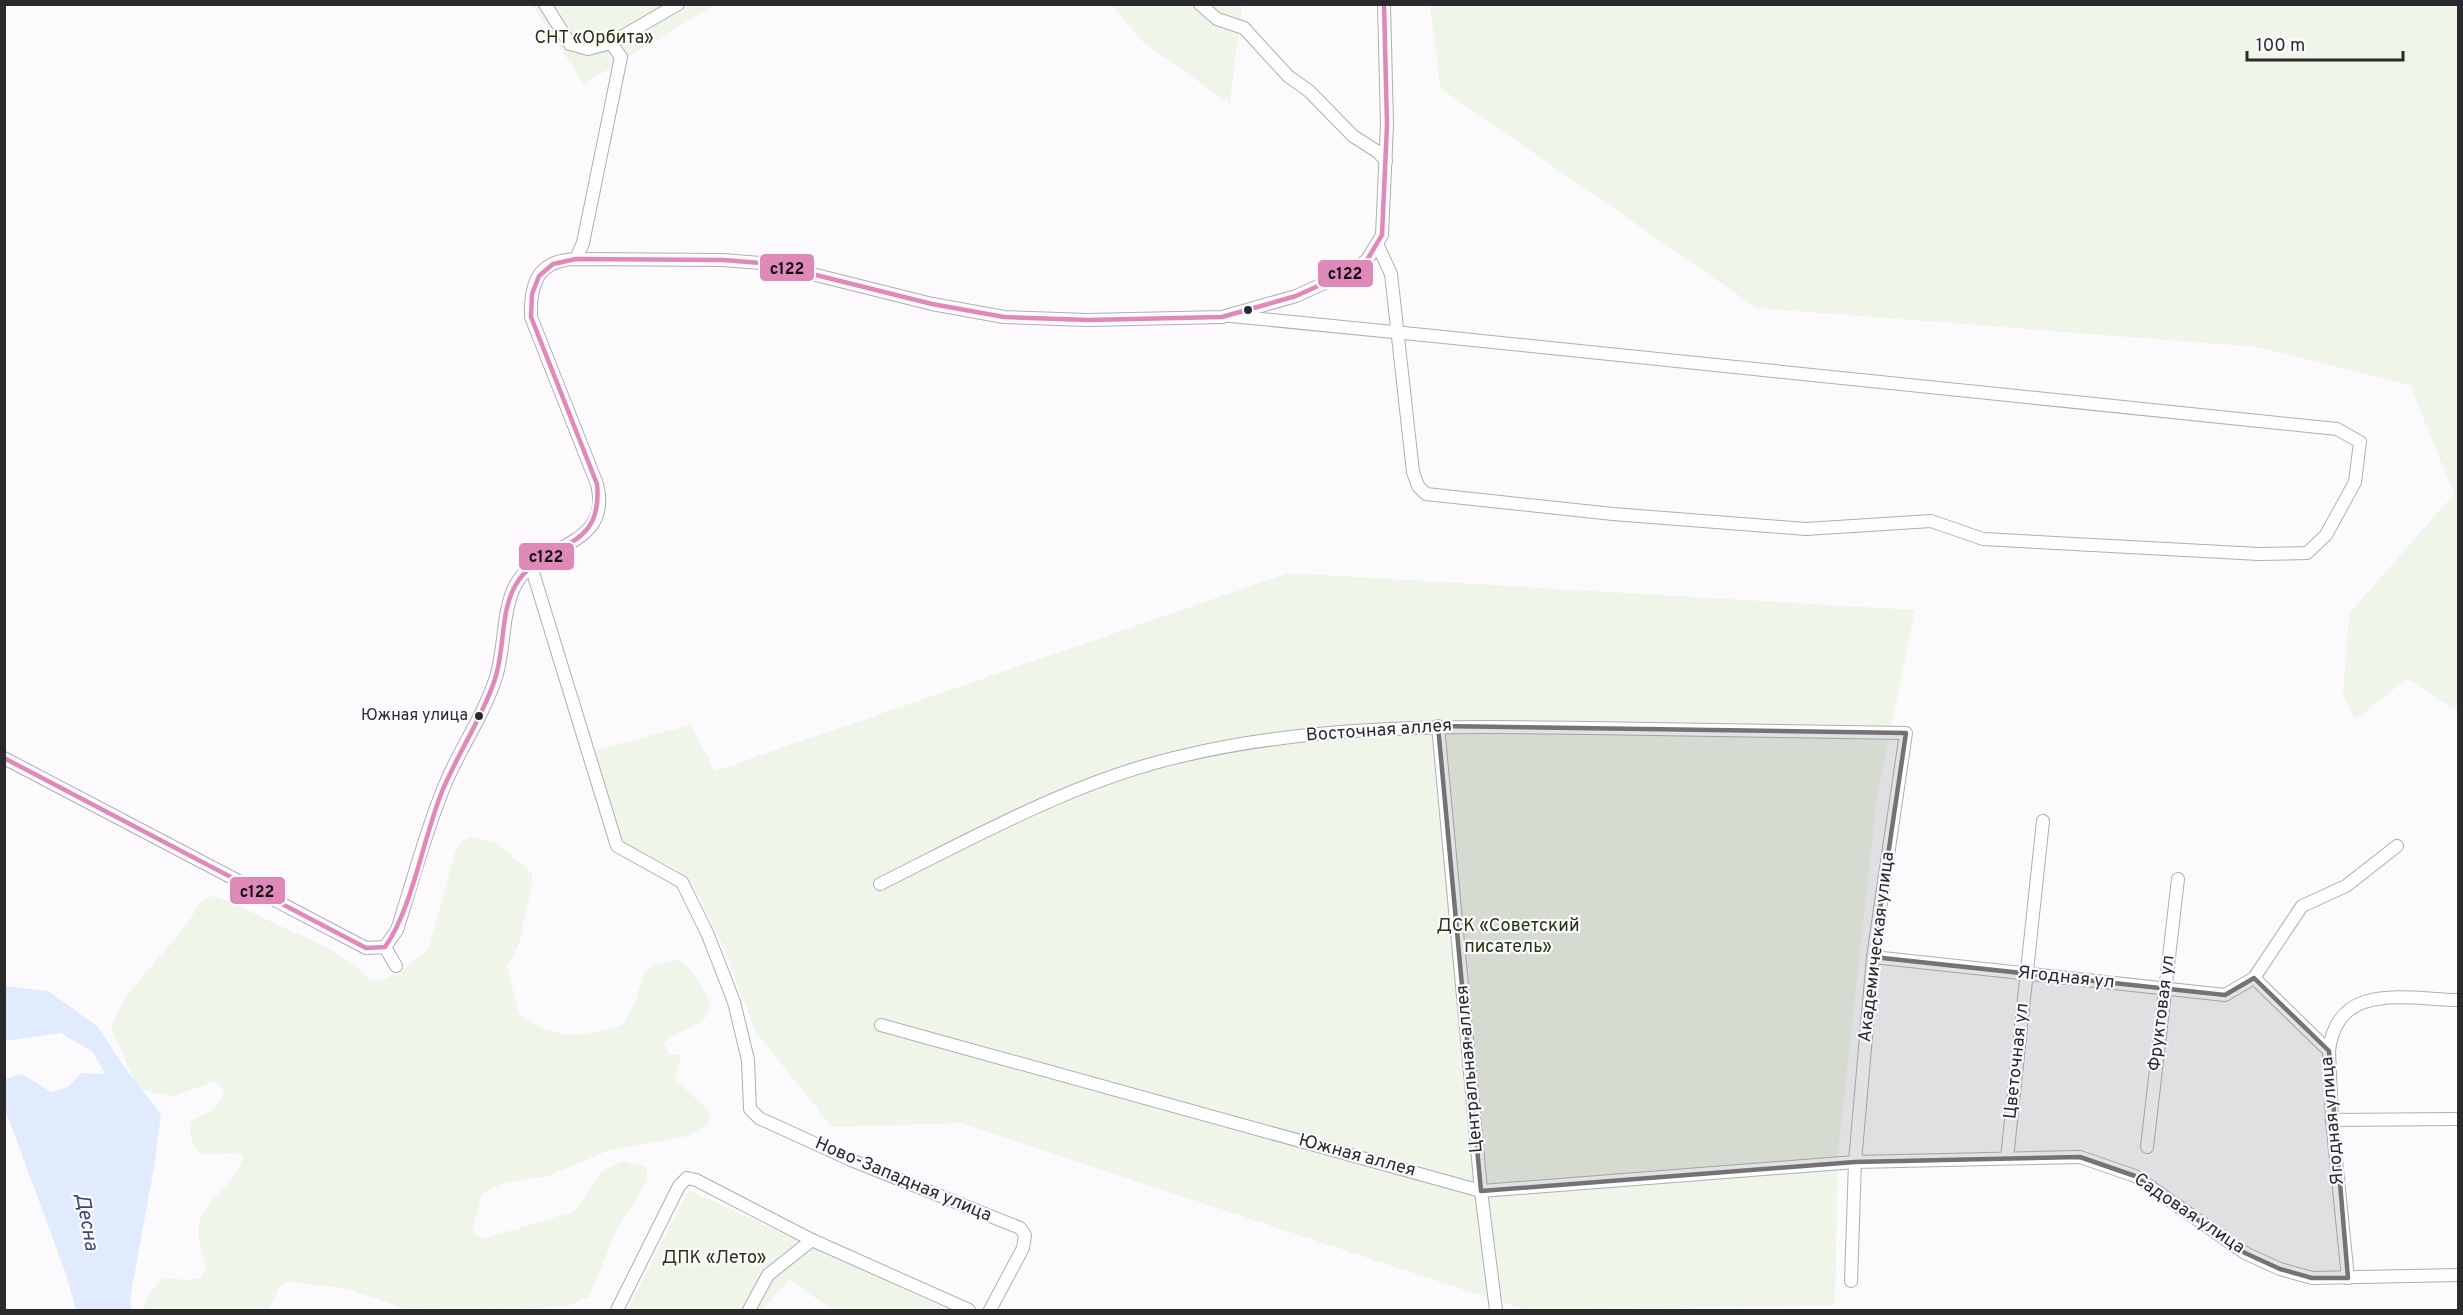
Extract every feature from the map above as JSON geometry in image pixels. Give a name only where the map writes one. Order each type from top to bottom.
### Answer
[{"type":"street","points":[[545,4],[570,44],[588,49],[611,43],[678,4]]},
{"type":"street","points":[[1200,4],[1217,19],[1244,28],[1288,76],[1309,91],[1353,136],[1378,152],[1386,161]]},
{"type":"street","points":[[1231,316],[1296,296],[1343,275],[1367,260],[1378,246],[1384,224],[1386,161],[1384,4]]},
{"type":"street","points":[[576,259],[583,243],[621,57],[611,43]]},
{"type":"street","points":[[385,947],[397,930],[442,790],[488,700],[497,675],[515,586],[531,566],[588,531],[598,514],[597,484],[531,317],[531,289],[539,275],[555,261],[576,259],[723,260],[772,264],[932,304],[1004,317],[1088,320],[1231,316],[1399,332],[2337,429],[2360,442],[2355,482],[2326,535],[2307,553],[2259,554],[1983,539],[1931,521],[1806,529],[1601,513],[1426,494],[1418,486],[1413,472],[1399,332],[1391,274],[1378,246]]},
{"type":"street","name":"Ново-Западная улица","points":[[531,566],[617,846],[682,882],[708,935],[734,1002],[747,1060],[750,1109],[759,1118],[850,1160],[1020,1228],[1025,1235],[1023,1248],[990,1311]]},
{"type":"street","name":"Восточная аллея","points":[[880,884],[1010,820],[1089,785],[1180,756],[1276,738],[1438,726],[1906,733]]},
{"type":"street","name":"Центральная аллея","points":[[1438,726],[1481,1191],[1495,1308]]},
{"type":"street","name":"Академическая улица","points":[[1851,1281],[1850,1162],[1873,957],[1906,733]]},
{"type":"street","points":[[4,758],[366,948],[385,947]]},
{"type":"street","name":"Цветочная ул","points":[[2007,1158],[2043,821]]},
{"type":"street","points":[[2254,978],[2302,906],[2346,886],[2397,846]]},
{"type":"street","name":"Фруктовая ул","points":[[2147,1147],[2178,879]]},
{"type":"street","points":[[385,947],[396,966]]},
{"type":"street","name":"Ягодная ул","points":[[1873,957],[2225,995],[2254,978]]},
{"type":"street","name":"Ягодная улица","points":[[2254,978],[2330,1051],[2332,1120],[2348,1278]]},
{"type":"street","points":[[2330,1051],[2331,1031],[2341,1015],[2357,1003],[2396,999],[2458,1000]]},
{"type":"street","name":"Южная аллея","points":[[881,1025],[1481,1191],[1850,1162]]},
{"type":"street","points":[[2332,1120],[2458,1119]]},
{"type":"street","name":"Садовая улица","points":[[1850,1162],[2080,1157],[2135,1176],[2245,1253],[2280,1269],[2312,1278],[2458,1275]]},
{"type":"street","points":[[617,1311],[679,1186],[687,1178],[696,1180],[812,1240],[969,1311]]},
{"type":"street","points":[[748,1311],[768,1275],[812,1240]]},
{"type":"highlighted area","points":[[1438,726],[1906,733],[1873,957],[2225,995],[2254,978],[2329,1051],[2348,1278],[2312,1278],[2280,1269],[2245,1253],[2135,1176],[2080,1157],[1855,1162],[1481,1191]]},
{"type":"green space","name":"СНТ «Орбита»","points":[[532,5],[714,5],[584,84]]},
{"type":"green space","points":[[1112,5],[1242,5],[1230,104],[1142,41]]},
{"type":"green space","points":[[1430,5],[2458,5],[2458,706],[2451,708],[2408,678],[2355,720],[2343,694],[2349,614],[2454,494],[2410,385],[2258,347],[1757,308],[1440,88]]},
{"type":"green space","name":"ДСК «Советский писатель»","points":[[1289,573],[1915,610],[1877,797],[1838,1153],[1835,1305],[1525,1310],[961,1123],[832,1127],[755,1031],[725,950],[694,886],[677,869],[623,843],[595,750],[691,725],[715,771]]},
{"type":"green space","points":[[471,837],[495,842],[532,873],[532,885],[519,944],[507,966],[519,1014],[540,1027],[564,1035],[587,1034],[622,1025],[634,1005],[645,971],[654,965],[678,959],[697,978],[707,995],[709,1012],[704,1019],[664,1043],[669,1054],[681,1056],[675,1079],[710,1112],[709,1124],[688,1136],[607,1151],[548,1176],[503,1183],[482,1194],[472,1232],[483,1239],[575,1211],[602,1171],[624,1161],[647,1168],[647,1180],[616,1231],[589,1297],[568,1306],[510,1309],[404,1308],[349,1289],[291,1282],[280,1286],[269,1308],[264,1310],[142,1310],[149,1295],[162,1278],[188,1280],[200,1278],[207,1268],[200,1245],[199,1227],[202,1214],[236,1172],[244,1155],[200,1154],[192,1142],[190,1130],[192,1120],[213,1109],[223,1096],[224,1089],[215,1081],[172,1097],[143,1090],[135,1082],[111,1027],[135,985],[176,938],[201,902],[208,896],[234,904],[314,941],[349,961],[370,980],[382,981],[422,955],[429,946],[455,853],[460,842]]},
{"type":"green space","name":"ДПК «Лето»","points":[[689,1190],[949,1310],[833,1310],[789,1280],[762,1310],[627,1310]]},
{"type":"water","name":"Десна","points":[[5,986],[48,991],[97,1026],[125,1068],[161,1114],[155,1162],[130,1299],[132,1310],[76,1310],[66,1274],[5,1109],[5,1079],[22,1074],[51,1092],[68,1087],[81,1073],[105,1074],[93,1052],[61,1033],[5,1041]]},
{"type":"transit line","name":"с122","points":[[4,758],[366,948],[385,947],[403,914],[441,794],[490,694],[498,667],[507,608],[515,586],[540,560],[581,535],[591,524],[597,507],[597,484],[531,317],[532,294],[539,276],[553,264],[576,259],[723,260],[772,264],[932,304],[1004,317],[1088,320],[1222,317],[1296,296],[1353,270],[1367,260],[1382,235],[1387,125],[1384,4]]},
{"type":"place","name":"Южная улица","points":[[479,716]]}]
